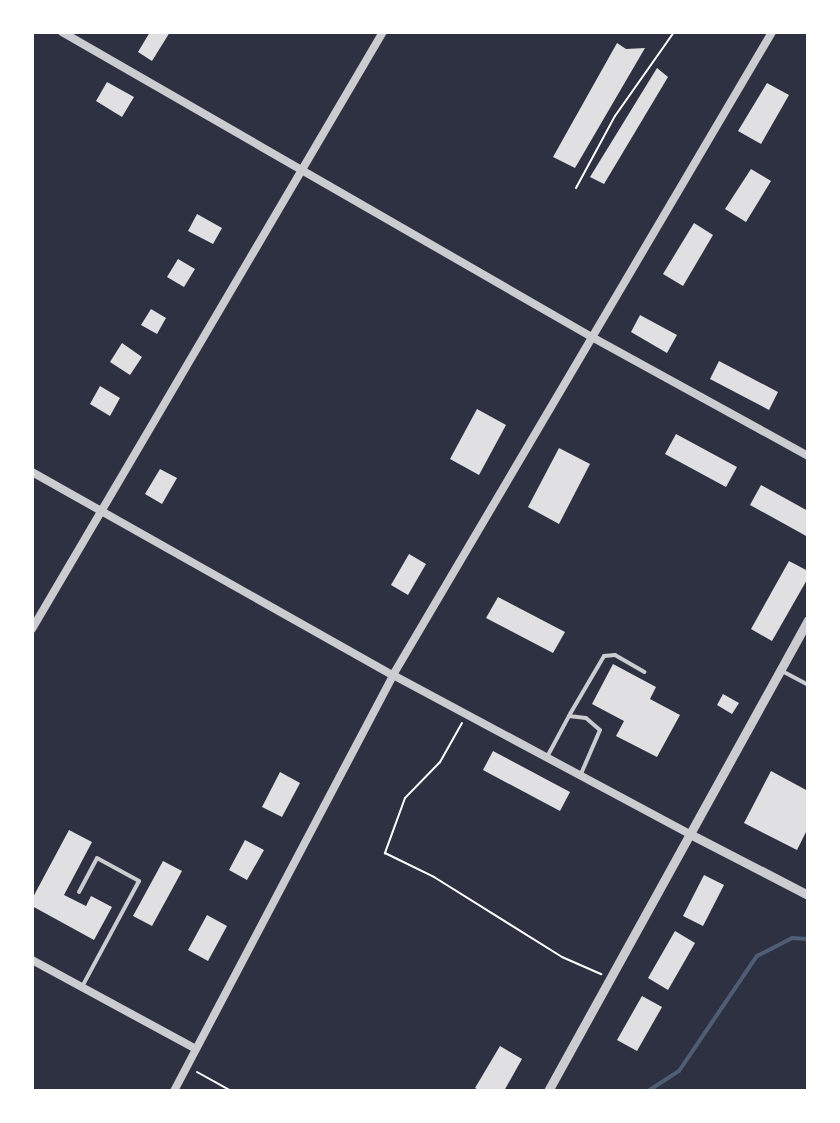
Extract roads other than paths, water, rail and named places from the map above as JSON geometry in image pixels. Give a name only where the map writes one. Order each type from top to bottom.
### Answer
[{"type":"street","points":[[62,32],[590,336],[808,456]]},
{"type":"street","points":[[32,629],[383,32]]},
{"type":"street","points":[[174,1091],[393,675],[590,336],[772,32]]},
{"type":"street","points":[[32,472],[393,675],[808,895]]},
{"type":"street","points":[[548,1091],[808,620]]},
{"type":"street","points":[[32,960],[194,1048]]},
{"type":"lane","points":[[547,757],[604,656],[615,655],[645,672]]},
{"type":"lane","points":[[780,670],[808,685]]},
{"type":"lane","points":[[569,716],[586,718],[600,730],[580,775]]},
{"type":"lane","points":[[79,892],[97,858],[139,881],[81,987]]},
{"type":"waterway","points":[[648,1091],[679,1071],[757,956],[792,938],[808,939]]}]
